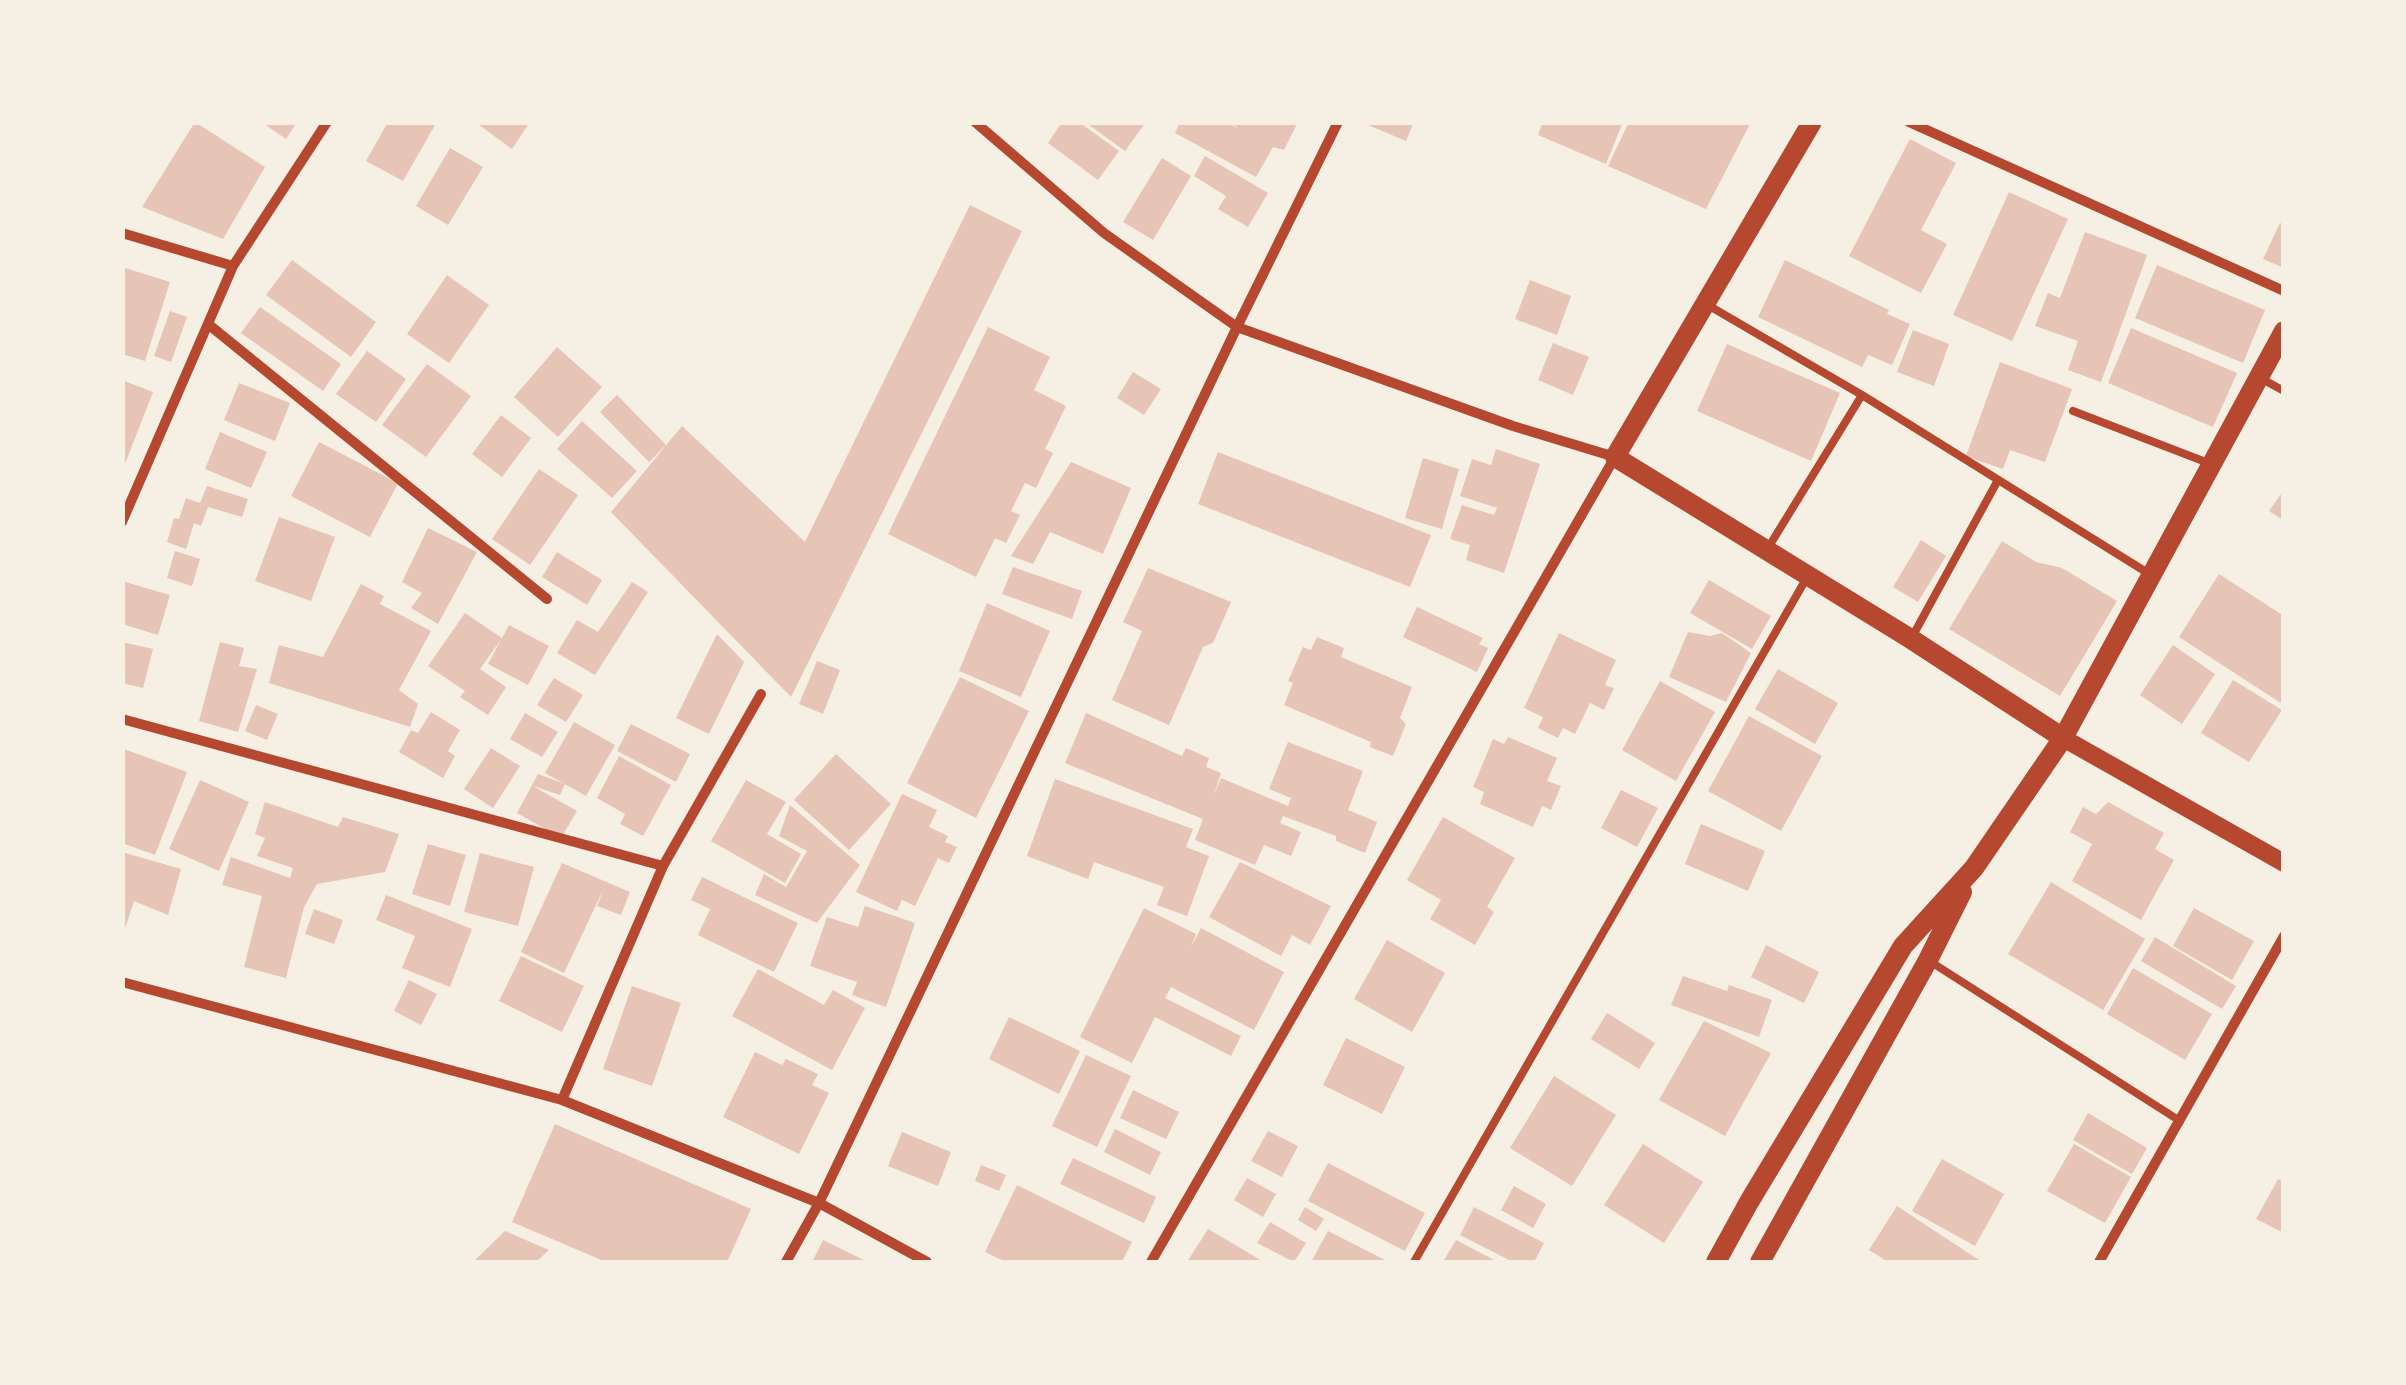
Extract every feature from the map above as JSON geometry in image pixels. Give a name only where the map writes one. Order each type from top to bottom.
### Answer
[{"type":"main road","points":[[1812,122],[1615,458],[1767,549],[2063,738]]},
{"type":"main road","points":[[1760,1262],[1928,960],[1974,868],[2063,738],[2284,331]]},
{"type":"main road","points":[[1716,1262],[1903,946],[1974,868]]},
{"type":"street","points":[[122,522],[233,266],[327,122]]},
{"type":"street","points":[[975,122],[1104,233],[1236,327],[1513,426],[1615,458],[1151,1262]]},
{"type":"street","points":[[786,1262],[819,1203],[1236,327],[1338,122]]},
{"type":"street","points":[[1908,122],[2284,291]]},
{"type":"street","points":[[122,232],[233,266]]},
{"type":"street","points":[[208,324],[547,599]]},
{"type":"street","points":[[562,1100],[663,866],[761,694]]},
{"type":"street","points":[[122,719],[663,866]]},
{"type":"street","points":[[2063,738],[2284,863]]},
{"type":"street","points":[[2099,1262],[2284,936]]},
{"type":"street","points":[[122,982],[562,1100],[819,1203],[927,1262]]},
{"type":"lane","points":[[1706,304],[1862,395],[2151,576]]},
{"type":"lane","points":[[2258,377],[2284,391]]},
{"type":"lane","points":[[1767,549],[1862,395]]},
{"type":"lane","points":[[2074,411],[2211,464]]},
{"type":"lane","points":[[1911,639],[1998,480]]},
{"type":"lane","points":[[1414,1262],[1808,575]]},
{"type":"lane","points":[[1928,960],[2180,1122]]},
{"type":"building","points":[[195,122],[265,167],[223,239],[142,207]]},
{"type":"building","points":[[261,122],[297,122],[286,139]]},
{"type":"building","points":[[388,122],[435,125],[403,181],[366,161]]},
{"type":"building","points":[[475,122],[530,122],[512,149]]},
{"type":"building","points":[[1062,122],[1079,122],[1119,151],[1098,180],[1048,143]]},
{"type":"building","points":[[1085,122],[1146,122],[1125,151]]},
{"type":"building","points":[[1180,122],[1227,122],[1239,129],[1230,122],[1298,122],[1284,150],[1273,147],[1256,177],[1175,133]]},
{"type":"building","points":[[1414,122],[1406,141],[1368,125]]},
{"type":"building","points":[[1543,122],[1623,122],[1606,164],[1538,135]]},
{"type":"building","points":[[1629,122],[1751,122],[1706,209],[1608,166]]},
{"type":"building","points":[[1910,139],[1956,163],[1921,230],[1947,244],[1921,293],[1849,256]]},
{"type":"building","points":[[450,148],[483,167],[448,225],[416,206]]},
{"type":"building","points":[[1205,156],[1268,193],[1248,227],[1218,209],[1226,196],[1194,176]]},
{"type":"building","points":[[1162,158],[1191,176],[1153,240],[1123,222]]},
{"type":"building","points":[[2009,192],[2068,219],[2012,341],[1953,315]]},
{"type":"building","points":[[970,205],[1022,231],[791,697],[611,512],[682,426],[805,542]]},
{"type":"building","points":[[2280,223],[2284,225],[2284,268],[2263,259]]},
{"type":"building","points":[[2085,232],[2147,255],[2101,382],[2068,370],[2078,341],[2035,326],[2048,293],[2060,298]]},
{"type":"building","points":[[292,260],[376,322],[351,357],[266,295]]},
{"type":"building","points":[[1785,260],[1910,324],[1892,365],[1868,355],[1862,367],[1758,317]]},
{"type":"building","points":[[2157,265],[2265,310],[2243,363],[2135,318]]},
{"type":"building","points":[[122,267],[170,282],[145,361],[122,354]]},
{"type":"building","points":[[447,275],[489,305],[449,363],[407,334]]},
{"type":"building","points":[[1530,280],[1571,296],[1557,335],[1515,319]]},
{"type":"building","points":[[260,307],[341,364],[323,391],[241,333]]},
{"type":"building","points":[[170,311],[187,317],[171,362],[154,356]]},
{"type":"building","points":[[988,327],[1050,357],[1034,390],[1066,406],[1045,449],[1053,453],[1036,488],[1025,483],[1011,511],[1020,515],[1006,543],[995,538],[976,577],[888,534]]},
{"type":"building","points":[[2131,328],[2237,373],[2213,427],[2108,383]]},
{"type":"building","points":[[1913,330],[1949,344],[1934,386],[1897,372]]},
{"type":"building","points":[[1553,343],[1589,357],[1573,395],[1538,380]]},
{"type":"building","points":[[1727,344],[1840,393],[1811,461],[1697,411]]},
{"type":"building","points":[[557,347],[602,387],[558,437],[514,397]]},
{"type":"building","points":[[367,351],[406,379],[376,422],[336,394]]},
{"type":"building","points":[[2000,362],[2072,389],[2045,462],[2010,450],[2003,469],[1966,456]]},
{"type":"building","points":[[427,364],[471,396],[426,457],[382,425]]},
{"type":"building","points":[[1133,372],[1161,389],[1144,415],[1117,398]]},
{"type":"building","points":[[122,380],[153,392],[123,469],[122,469]]},
{"type":"building","points":[[239,383],[290,403],[275,441],[224,420]]},
{"type":"building","points":[[617,395],[666,445],[649,462],[600,412]]},
{"type":"building","points":[[501,415],[531,438],[502,477],[472,454]]},
{"type":"building","points":[[582,421],[637,471],[612,498],[557,449]]},
{"type":"building","points":[[220,432],[267,452],[251,488],[205,469]]},
{"type":"building","points":[[319,442],[398,483],[370,537],[291,496]]},
{"type":"building","points":[[1496,449],[1540,464],[1504,573],[1466,560],[1470,545],[1450,539],[1462,505],[1494,515],[1497,508],[1460,496],[1472,459],[1491,465]]},
{"type":"building","points":[[1218,452],[1431,535],[1410,587],[1198,504]]},
{"type":"building","points":[[1423,458],[1459,469],[1442,529],[1405,518]]},
{"type":"building","points":[[1071,462],[1131,488],[1103,554],[1050,532],[1033,564],[1011,556]]},
{"type":"building","points":[[539,469],[578,495],[530,565],[492,539]]},
{"type":"building","points":[[207,486],[248,499],[242,517],[208,507],[201,526],[194,523],[186,549],[167,542],[174,518],[179,519],[186,498],[200,503]]},
{"type":"building","points":[[2284,490],[2284,521],[2269,511]]},
{"type":"building","points":[[279,517],[335,537],[311,601],[255,581]]},
{"type":"building","points":[[428,528],[477,552],[438,624],[411,608],[422,593],[402,582]]},
{"type":"building","points":[[1921,540],[1946,556],[1918,602],[1893,587]]},
{"type":"building","points":[[2002,541],[2036,562],[2062,568],[2117,601],[2060,696],[1949,629]]},
{"type":"building","points":[[175,551],[200,559],[192,586],[167,578]]},
{"type":"building","points":[[557,552],[602,580],[587,605],[542,577]]},
{"type":"building","points":[[1013,567],[1082,591],[1072,619],[1002,594]]},
{"type":"building","points":[[1148,568],[1231,602],[1213,643],[1203,647],[1169,725],[1112,700],[1142,631],[1123,622]]},
{"type":"building","points":[[2219,574],[2284,616],[2284,705],[2179,637]]},
{"type":"building","points":[[1709,580],[1771,616],[1752,649],[1690,613]]},
{"type":"building","points":[[122,581],[170,595],[158,635],[122,624]]},
{"type":"building","points":[[632,582],[648,592],[595,675],[557,653],[577,620],[598,632]]},
{"type":"building","points":[[361,584],[384,596],[380,604],[431,631],[399,690],[418,704],[410,727],[269,683],[279,645],[323,657]]},
{"type":"building","points":[[987,603],[1050,631],[1021,697],[959,671]]},
{"type":"building","points":[[1417,607],[1483,638],[1479,644],[1488,648],[1477,672],[1403,637]]},
{"type":"building","points":[[465,613],[502,638],[480,669],[506,687],[488,715],[460,697],[465,691],[428,666]]},
{"type":"building","points":[[509,625],[549,646],[528,685],[488,664]]},
{"type":"building","points":[[1688,632],[1710,636],[1722,633],[1751,653],[1726,702],[1669,677]]},
{"type":"building","points":[[1559,633],[1616,660],[1605,685],[1614,688],[1604,710],[1590,703],[1575,734],[1563,728],[1558,738],[1538,728],[1543,717],[1524,708]]},
{"type":"building","points":[[717,634],[744,662],[709,734],[676,718]]},
{"type":"building","points":[[1317,637],[1344,648],[1341,657],[1412,687],[1400,718],[1406,724],[1393,756],[1370,747],[1371,742],[1284,705],[1293,683],[1288,681],[1303,647],[1311,650]]},
{"type":"building","points":[[122,642],[153,649],[143,688],[122,683]]},
{"type":"building","points":[[220,642],[244,648],[239,666],[257,669],[238,732],[199,721]]},
{"type":"building","points":[[2173,645],[2215,674],[2182,724],[2140,695]]},
{"type":"building","points":[[817,661],[840,670],[823,714],[799,704]]},
{"type":"building","points":[[1778,669],[1838,703],[1815,744],[1755,709]]},
{"type":"building","points":[[960,677],[1029,711],[976,818],[907,783]]},
{"type":"building","points":[[554,678],[583,695],[566,722],[537,705]]},
{"type":"building","points":[[2233,680],[2282,710],[2249,762],[2201,733]]},
{"type":"building","points":[[1660,681],[1715,712],[1676,781],[1622,750]]},
{"type":"building","points":[[256,705],[278,714],[267,740],[245,731]]},
{"type":"building","points":[[431,712],[460,730],[448,751],[455,756],[443,778],[399,752],[411,730],[418,733]]},
{"type":"building","points":[[525,713],[558,732],[542,757],[510,739]]},
{"type":"building","points":[[1086,713],[1182,756],[1186,748],[1209,758],[1206,767],[1221,773],[1214,795],[1221,778],[1288,806],[1291,798],[1269,789],[1288,742],[1363,771],[1348,810],[1377,822],[1365,853],[1336,841],[1336,836],[1283,816],[1280,823],[1301,832],[1291,856],[1264,845],[1255,865],[1195,840],[1203,819],[1065,763]]},
{"type":"building","points":[[1749,716],[1822,756],[1781,831],[1708,791]]},
{"type":"building","points":[[574,722],[615,745],[586,796],[545,773]]},
{"type":"building","points":[[631,724],[690,754],[676,782],[617,751]]},
{"type":"building","points":[[1508,737],[1557,758],[1547,781],[1561,786],[1551,810],[1542,806],[1533,827],[1480,804],[1484,792],[1473,787],[1493,739],[1504,744]]},
{"type":"building","points":[[491,748],[520,766],[493,808],[464,789]]},
{"type":"building","points":[[124,749],[187,772],[155,855],[122,843]]},
{"type":"building","points":[[836,754],[891,804],[849,850],[794,800]]},
{"type":"building","points":[[619,756],[671,785],[643,836],[620,824],[625,814],[597,798]]},
{"type":"building","points":[[538,774],[565,784],[560,795],[533,786],[577,811],[561,838],[517,813]]},
{"type":"building","points":[[1055,779],[1193,829],[1186,847],[1209,856],[1187,916],[1157,905],[1164,887],[1094,862],[1088,879],[1027,856]]},
{"type":"building","points":[[200,780],[249,802],[219,871],[169,849]]},
{"type":"building","points":[[746,780],[786,802],[767,834],[801,854],[785,883],[711,841]]},
{"type":"building","points":[[1621,790],[1658,808],[1637,847],[1601,828]]},
{"type":"building","points":[[902,794],[937,810],[929,827],[948,836],[945,842],[957,847],[949,863],[938,858],[915,906],[902,900],[897,911],[856,892]]},
{"type":"building","points":[[265,802],[338,827],[343,817],[399,834],[385,872],[317,884],[304,907],[286,978],[244,967],[262,896],[222,885],[231,857],[290,878],[293,868],[257,856],[265,838],[255,834]]},
{"type":"building","points":[[2108,802],[2164,833],[2155,849],[2174,860],[2141,920],[2072,881],[2092,844],[2070,832],[2083,807],[2096,814]]},
{"type":"building","points":[[790,805],[860,865],[817,923],[755,895],[764,874],[786,887],[807,851],[779,836]]},
{"type":"building","points":[[1443,817],[1515,858],[1487,907],[1494,912],[1475,945],[1430,919],[1441,900],[1407,880]]},
{"type":"building","points":[[1701,824],[1765,851],[1748,891],[1685,864]]},
{"type":"building","points":[[428,844],[466,855],[450,906],[412,894]]},
{"type":"building","points":[[122,852],[181,869],[168,915],[134,901],[123,935]]},
{"type":"building","points":[[480,853],[534,867],[518,926],[464,912]]},
{"type":"building","points":[[1240,862],[1331,906],[1310,945],[1292,935],[1281,956],[1209,917]]},
{"type":"building","points":[[562,863],[630,892],[621,915],[597,906],[604,888],[564,973],[521,952]]},
{"type":"building","points":[[702,877],[798,923],[774,972],[698,935],[710,909],[691,900]]},
{"type":"building","points":[[2051,882],[2145,939],[2103,1010],[2008,954]]},
{"type":"building","points":[[386,895],[472,929],[450,987],[402,968],[415,936],[376,920]]},
{"type":"building","points":[[865,906],[915,923],[886,1007],[852,995],[857,982],[810,966],[827,917],[858,927]]},
{"type":"building","points":[[1144,908],[1196,934],[1191,947],[1201,928],[1284,972],[1254,1030],[1171,987],[1165,998],[1241,1036],[1231,1056],[1155,1017],[1132,1063],[1080,1037]]},
{"type":"building","points":[[2194,908],[2254,941],[2232,980],[2173,946]]},
{"type":"building","points":[[314,909],[343,920],[334,944],[305,934]]},
{"type":"building","points":[[2155,937],[2236,986],[2222,1009],[2141,961]]},
{"type":"building","points":[[1387,940],[1445,973],[1412,1032],[1354,999]]},
{"type":"building","points":[[1766,945],[1819,972],[1804,1003],[1751,977]]},
{"type":"building","points":[[521,956],[584,986],[562,1032],[499,1001]]},
{"type":"building","points":[[2133,968],[2212,1014],[2185,1060],[2107,1014]]},
{"type":"building","points":[[758,969],[824,1005],[833,990],[865,1008],[832,1070],[732,1016]]},
{"type":"building","points":[[1683,976],[1727,991],[1729,985],[1772,1000],[1759,1037],[1671,1005]]},
{"type":"building","points":[[409,980],[437,994],[421,1025],[394,1011]]},
{"type":"building","points":[[632,986],[681,1003],[652,1086],[603,1069]]},
{"type":"building","points":[[1607,1013],[1655,1043],[1639,1069],[1591,1039]]},
{"type":"building","points":[[1009,1017],[1080,1051],[1059,1094],[989,1059]]},
{"type":"building","points":[[1704,1021],[1771,1053],[1725,1136],[1659,1100]]},
{"type":"building","points":[[1346,1038],[1405,1067],[1382,1114],[1323,1085]]},
{"type":"building","points":[[755,1052],[782,1065],[786,1059],[818,1074],[812,1085],[829,1093],[799,1154],[723,1117]]},
{"type":"building","points":[[1086,1055],[1131,1076],[1097,1147],[1052,1126]]},
{"type":"building","points":[[1554,1076],[1616,1115],[1572,1186],[1510,1148]]},
{"type":"building","points":[[1133,1090],[1179,1112],[1166,1139],[1120,1118]]},
{"type":"building","points":[[2088,1113],[2147,1148],[2132,1174],[2073,1140]]},
{"type":"building","points":[[555,1124],[751,1209],[727,1262],[606,1262],[512,1222]]},
{"type":"building","points":[[1115,1129],[1161,1152],[1150,1175],[1104,1152]]},
{"type":"building","points":[[1268,1131],[1298,1146],[1282,1177],[1251,1161]]},
{"type":"building","points":[[902,1132],[951,1152],[938,1186],[888,1166]]},
{"type":"building","points":[[1643,1144],[1703,1182],[1664,1243],[1604,1205]]},
{"type":"building","points":[[2074,1144],[2131,1177],[2105,1223],[2047,1191]]},
{"type":"building","points":[[1073,1158],[1156,1197],[1144,1223],[1060,1184]]},
{"type":"building","points":[[1942,1159],[2004,1194],[1975,1246],[1912,1211]]},
{"type":"building","points":[[1328,1163],[1425,1213],[1405,1251],[1308,1201]]},
{"type":"building","points":[[981,1165],[1006,1175],[999,1191],[975,1181]]},
{"type":"building","points":[[1247,1178],[1276,1194],[1263,1217],[1234,1200]]},
{"type":"building","points":[[2278,1179],[2284,1182],[2284,1233],[2256,1219]]},
{"type":"building","points":[[1017,1185],[1132,1242],[1122,1262],[1006,1262],[985,1252]]},
{"type":"building","points":[[1514,1186],[1546,1204],[1533,1228],[1501,1210]]},
{"type":"building","points":[[1897,1206],[1982,1262],[1888,1262],[1869,1250]]},
{"type":"building","points":[[1305,1207],[1324,1219],[1316,1231],[1298,1220]]},
{"type":"building","points":[[1474,1207],[1544,1243],[1534,1262],[1513,1262],[1460,1235]]},
{"type":"building","points":[[1270,1222],[1306,1243],[1294,1262],[1257,1243]]},
{"type":"building","points":[[1208,1229],[1264,1262],[1187,1262]]},
{"type":"building","points":[[505,1231],[549,1250],[536,1262],[473,1262]]},
{"type":"building","points":[[1328,1231],[1389,1262],[1311,1262]]},
{"type":"building","points":[[823,1240],[868,1262],[812,1262]]},
{"type":"building","points":[[1456,1240],[1498,1262],[1443,1262]]}]
